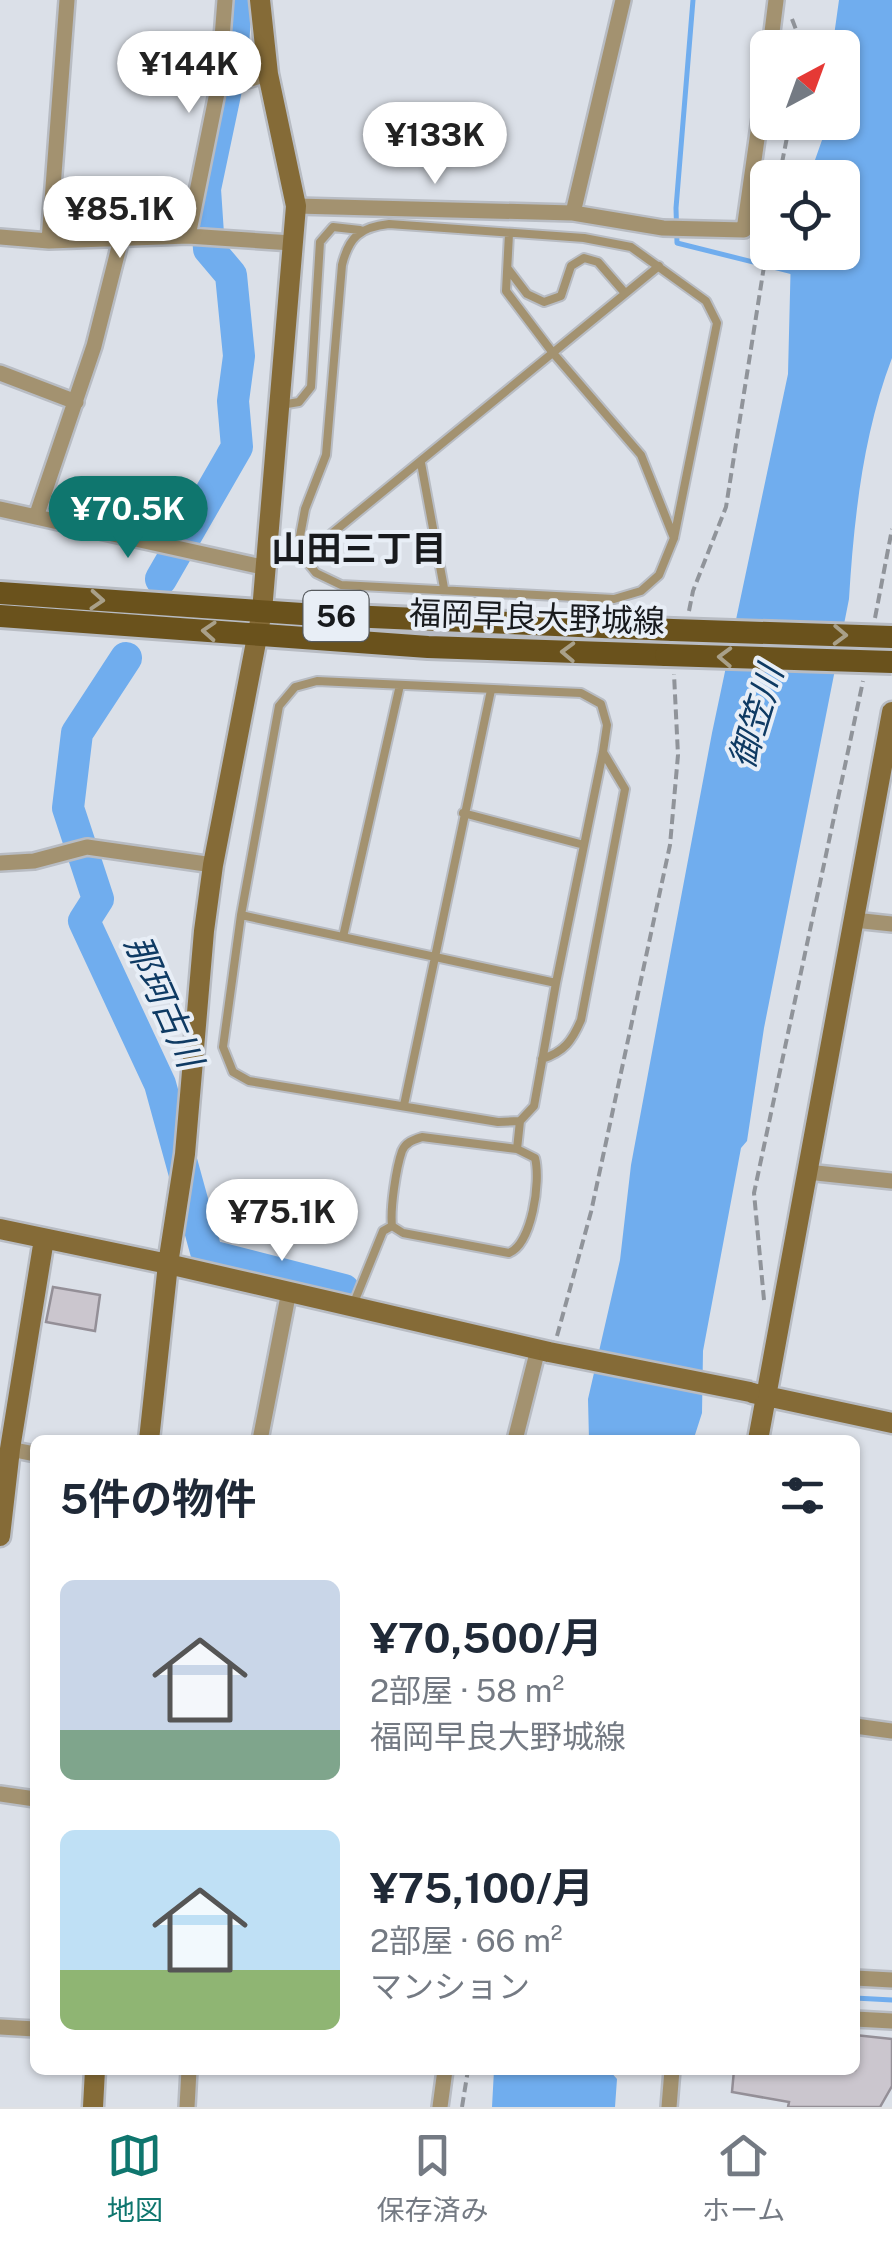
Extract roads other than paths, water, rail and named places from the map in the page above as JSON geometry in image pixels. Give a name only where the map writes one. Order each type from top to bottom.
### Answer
[{"type":"main road","name":"福岡早良大野城線","points":[[0,593],[428,647],[671,660],[892,662]]},
{"type":"main road","name":"福岡早良大野城線","points":[[0,616],[260,623],[883,629]]},
{"type":"street","points":[[49,242],[68,0]]},
{"type":"street","points":[[188,236],[218,88],[225,0]]},
{"type":"street","points":[[150,1435],[184,1154],[213,864],[267,568],[296,206],[268,74],[260,0]]},
{"type":"street","points":[[573,213],[624,0]]},
{"type":"street","points":[[772,30],[776,0]]},
{"type":"street","points":[[218,88],[268,74]]},
{"type":"street","points":[[296,206],[573,213],[663,228],[744,230],[757,140]]},
{"type":"street","points":[[0,238],[49,242],[188,236],[292,244]]},
{"type":"street","points":[[36,517],[76,402],[121,239]]},
{"type":"street","points":[[0,373],[76,402]]},
{"type":"street","points":[[0,509],[267,568]]},
{"type":"street","points":[[758,1435],[758,1394],[807,1172],[892,712]]},
{"type":"street","points":[[0,864],[34,861],[86,847],[213,864]]},
{"type":"street","points":[[854,920],[892,924]]},
{"type":"street","points":[[807,1172],[892,1181]]},
{"type":"street","points":[[0,1229],[892,1423]]},
{"type":"street","points":[[0,1536],[44,1239]]},
{"type":"street","points":[[261,1435],[288,1291]]},
{"type":"street","points":[[518,1435],[547,1349]]},
{"type":"street","points":[[10,1449],[30,1453]]},
{"type":"street","points":[[860,1727],[892,1731]]},
{"type":"street","points":[[0,1794],[30,1798]]},
{"type":"street","points":[[860,1978],[892,1980]]},
{"type":"street","points":[[860,2019],[892,2021]]},
{"type":"street","points":[[0,2027],[30,2029]]},
{"type":"street","points":[[93,2107],[96,2075]]},
{"type":"street","points":[[187,2107],[189,2075]]},
{"type":"street","points":[[440,2107],[444,2075]]},
{"type":"street","points":[[669,2107],[672,2075]]},
{"type":"lane","points":[[278,406],[298,402],[310,387],[320,242],[332,227],[360,230],[390,224],[584,238],[631,247],[706,301],[717,323],[674,538],[659,575],[641,591],[614,599],[340,585],[316,573],[303,557],[300,536],[305,509],[326,455],[342,265],[346,248],[360,230]]},
{"type":"lane","points":[[509,234],[506,291],[553,353],[641,455],[674,538]]},
{"type":"lane","points":[[508,268],[527,294],[544,302],[561,296],[571,266],[584,258],[598,262],[624,293]]},
{"type":"lane","points":[[303,557],[660,266]]},
{"type":"lane","points":[[421,462],[444,588]]},
{"type":"lane","points":[[517,1149],[520,1120],[534,1106],[604,752],[607,724],[601,704],[581,693],[317,681],[295,687],[279,706],[241,915],[223,1047],[232,1072],[248,1080],[498,1122],[520,1120]]},
{"type":"lane","points":[[343,937],[400,685]]},
{"type":"lane","points":[[404,1105],[491,690]]},
{"type":"lane","points":[[542,1059],[559,1054],[572,1040],[581,1020],[600,927],[625,788],[604,752]]},
{"type":"lane","points":[[463,813],[584,845]]},
{"type":"lane","points":[[241,915],[556,983]]},
{"type":"lane","points":[[422,1137],[517,1149],[536,1158],[539,1173],[526,1239],[519,1249],[508,1253],[403,1233],[392,1226],[403,1150],[410,1140],[422,1137]]},
{"type":"lane","points":[[353,1306],[383,1231],[392,1226]]},
{"type":"water","name":"御笠川","points":[[839,0],[892,0],[892,358],[867,446],[849,599],[764,1028],[747,1141],[741,1148],[703,1351],[702,1413],[695,1435],[589,1435],[588,1399],[620,1260],[631,1165],[672,945],[712,733],[788,374],[791,270],[860,270],[860,160],[815,160],[822,140],[860,140],[860,30],[835,30]]},
{"type":"water","points":[[494,2075],[613,2075],[617,2079],[615,2107],[492,2107]]},
{"type":"waterway","name":"那珂古川","points":[[161,579],[237,447],[233,401],[239,356],[231,275],[209,249],[205,189],[232,61],[236,0]]},
{"type":"waterway","points":[[693,0],[676,208],[677,243],[797,273]]},
{"type":"waterway","name":"那珂古川","points":[[126,658],[77,733],[68,808],[98,899],[84,921],[160,1084],[207,1255],[344,1290]]},
{"type":"waterway","points":[[860,1998],[892,2000]]},
{"type":"district","name":"山田三丁目","points":[[359,548]]}]
